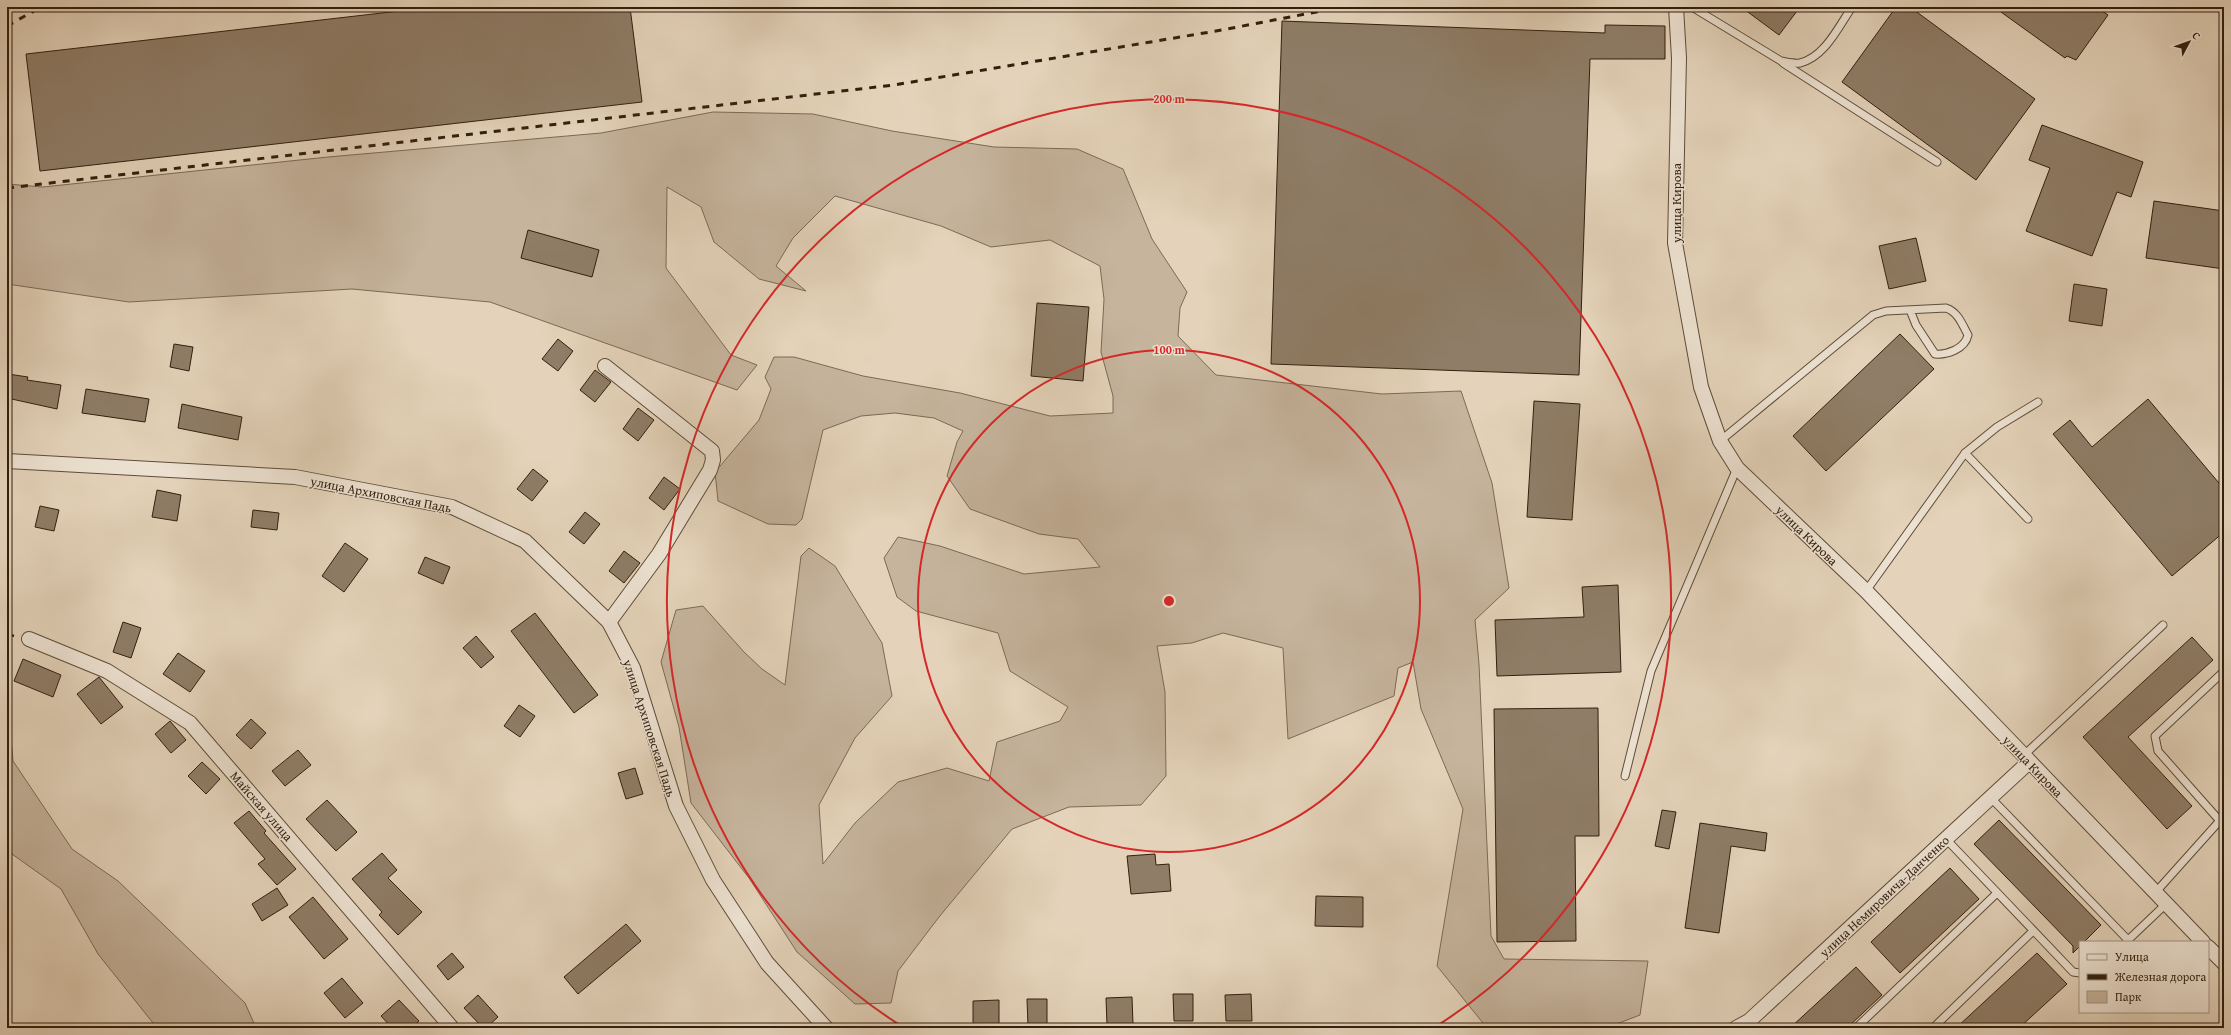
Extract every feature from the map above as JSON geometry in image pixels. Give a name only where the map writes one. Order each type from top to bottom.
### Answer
[{"type":"street","name":"улица Кирова","points":[[1676,7],[1679,58],[1675,243],[1701,387],[1720,441],[1737,468],[1866,591],[2202,941]]},
{"type":"street","points":[[605,366],[712,451],[713,460],[710,470],[659,554],[609,622]]},
{"type":"street","name":"улица Архиповская Падь","points":[[7,460],[295,477],[452,506],[526,541],[609,622],[633,668],[676,806],[713,880],[768,964],[826,1028]]},
{"type":"street","name":"Майская улица","points":[[28,639],[107,670],[190,723],[452,1028]]},
{"type":"street","name":"улица Немировича-Данченко","points":[[1736,1028],[1749,1024],[1991,798],[2026,759]]},
{"type":"street","points":[[2209,948],[2224,963]]},
{"type":"lane","points":[[1692,7],[1782,61],[1937,162]]},
{"type":"lane","points":[[1782,61],[1799,63],[1810,59],[1828,43],[1852,7]]},
{"type":"lane","points":[[1720,441],[1873,315],[1886,311],[1946,308],[1952,310],[1958,316],[1968,335],[1967,340],[1963,345],[1944,355],[1935,354],[1916,325],[1910,310]]},
{"type":"lane","points":[[1866,591],[1965,453],[1997,427],[2038,402]]},
{"type":"lane","points":[[1965,453],[2028,519]]},
{"type":"lane","points":[[1625,776],[1651,671],[1737,468]]},
{"type":"lane","points":[[2026,759],[2163,625]]},
{"type":"lane","points":[[2155,893],[2222,818],[2158,751],[2155,736],[2222,673]]},
{"type":"lane","points":[[1991,798],[2127,941],[2166,904]]},
{"type":"lane","points":[[1946,839],[2033,931],[2074,972],[2079,973]]},
{"type":"lane","points":[[1856,1028],[1997,893]]},
{"type":"lane","points":[[1933,1028],[2033,931]]},
{"type":"green space","points":[[713,112],[813,114],[892,131],[994,147],[1077,149],[1123,169],[1152,239],[1187,292],[1180,308],[1178,336],[1216,375],[1382,394],[1461,391],[1492,483],[1509,588],[1475,620],[1479,664],[1491,936],[1504,959],[1648,961],[1640,1015],[1606,1028],[1487,1028],[1437,966],[1463,809],[1421,709],[1413,662],[1398,668],[1394,696],[1288,739],[1283,648],[1223,633],[1192,643],[1157,646],[1165,692],[1166,776],[1141,805],[1069,807],[1012,829],[939,917],[898,971],[891,1003],[855,1004],[797,952],[749,878],[691,803],[679,727],[661,662],[676,610],[703,606],[744,652],[762,669],[785,685],[801,556],[809,548],[835,566],[882,643],[892,696],[855,738],[819,805],[823,864],[855,823],[898,782],[947,768],[989,781],[997,742],[1060,721],[1068,707],[1010,671],[998,633],[916,611],[897,597],[884,558],[898,537],[940,546],[1024,574],[1100,567],[1078,539],[1039,534],[970,509],[947,476],[957,442],[963,431],[934,418],[895,413],[861,416],[823,430],[802,519],[796,525],[768,524],[718,501],[715,472],[759,420],[771,389],[765,377],[774,357],[794,357],[863,376],[960,393],[1050,416],[1113,413],[1113,396],[1101,352],[1104,299],[1100,266],[1050,240],[991,247],[941,226],[835,196],[793,238],[776,266],[806,291],[759,279],[714,242],[701,207],[667,187],[666,268],[731,355],[757,365],[737,390],[490,302],[352,289],[129,302],[7,284],[7,184],[43,187],[328,157],[601,133]]},
{"type":"green space","points":[[7,673],[9,676],[9,717],[13,761],[72,849],[118,881],[245,1003],[256,1028],[157,1028],[98,954],[61,889],[12,854],[7,846]]},
{"type":"building","points":[[434,7],[630,7],[642,102],[40,171],[26,54]]},
{"type":"building","points":[[1741,7],[1800,7],[1779,35]]},
{"type":"building","points":[[1896,7],[1910,7],[2035,99],[1976,180],[1842,82]]},
{"type":"building","points":[[1994,7],[2096,7],[2108,15],[2076,60],[2067,56],[2065,58]]},
{"type":"building","points":[[1282,21],[1605,33],[1605,25],[1665,26],[1665,59],[1590,59],[1579,375],[1271,364]]},
{"type":"building","points":[[2042,125],[2143,162],[2131,197],[2117,192],[2092,256],[2026,231],[2050,168],[2029,160]]},
{"type":"building","points":[[2154,201],[2224,211],[2224,269],[2146,258]]},
{"type":"building","points":[[528,230],[599,250],[592,277],[521,258]]},
{"type":"building","points":[[1916,238],[1926,281],[1889,289],[1879,246]]},
{"type":"building","points":[[2074,284],[2107,289],[2102,326],[2069,321]]},
{"type":"building","points":[[1037,303],[1089,307],[1083,381],[1031,376]]},
{"type":"building","points":[[1900,334],[1934,369],[1826,471],[1793,436]]},
{"type":"building","points":[[558,339],[573,351],[558,371],[542,359]]},
{"type":"building","points":[[174,344],[193,347],[189,371],[170,367]]},
{"type":"building","points":[[595,370],[611,382],[595,402],[580,390]]},
{"type":"building","points":[[8,374],[28,377],[27,380],[61,385],[57,409],[7,398]]},
{"type":"building","points":[[86,389],[149,399],[145,422],[82,413]]},
{"type":"building","points":[[2148,399],[2224,489],[2224,532],[2172,576],[2053,434],[2070,420],[2092,447]]},
{"type":"building","points":[[1534,401],[1580,404],[1572,520],[1527,517]]},
{"type":"building","points":[[182,404],[242,417],[238,440],[178,428]]},
{"type":"building","points":[[638,408],[654,420],[638,441],[623,429]]},
{"type":"building","points":[[533,469],[548,481],[532,501],[517,489]]},
{"type":"building","points":[[664,477],[680,489],[664,510],[649,498]]},
{"type":"building","points":[[157,490],[181,495],[177,521],[152,517]]},
{"type":"building","points":[[40,506],[59,510],[54,531],[35,527]]},
{"type":"building","points":[[253,510],[279,513],[277,530],[251,527]]},
{"type":"building","points":[[585,512],[600,524],[584,544],[569,532]]},
{"type":"building","points":[[345,543],[368,559],[344,592],[322,576]]},
{"type":"building","points":[[624,551],[640,563],[624,583],[609,571]]},
{"type":"building","points":[[425,557],[450,567],[443,584],[418,573]]},
{"type":"building","points":[[1618,585],[1621,672],[1497,676],[1495,620],[1584,617],[1582,587]]},
{"type":"building","points":[[535,613],[598,695],[574,713],[511,631]]},
{"type":"building","points":[[123,622],[141,628],[131,658],[113,652]]},
{"type":"building","points":[[476,636],[494,657],[481,668],[463,648]]},
{"type":"building","points":[[2192,637],[2213,660],[2128,737],[2192,806],[2167,829],[2083,737]]},
{"type":"building","points":[[178,653],[205,671],[190,692],[163,674]]},
{"type":"building","points":[[23,659],[61,675],[53,697],[14,681]]},
{"type":"building","points":[[99,677],[123,707],[101,724],[77,694]]},
{"type":"building","points":[[519,705],[535,716],[520,737],[504,726]]},
{"type":"building","points":[[1598,708],[1599,836],[1575,836],[1576,941],[1497,942],[1494,709]]},
{"type":"building","points":[[251,719],[266,733],[251,749],[236,735]]},
{"type":"building","points":[[170,721],[186,740],[171,753],[155,734]]},
{"type":"building","points":[[298,750],[311,765],[285,786],[272,771]]},
{"type":"building","points":[[202,762],[220,779],[206,794],[188,776]]},
{"type":"building","points":[[635,768],[643,794],[626,799],[618,773]]},
{"type":"building","points":[[327,800],[357,832],[336,851],[306,819]]},
{"type":"building","points":[[1662,810],[1676,812],[1669,849],[1655,846]]},
{"type":"building","points":[[249,811],[266,831],[264,833],[296,869],[277,885],[258,864],[265,859],[234,823]]},
{"type":"building","points":[[1999,820],[2101,925],[2085,941],[2079,941],[2079,947],[2073,953],[2073,946],[1974,844]]},
{"type":"building","points":[[1700,823],[1767,833],[1765,851],[1731,846],[1719,933],[1685,928]]},
{"type":"building","points":[[382,853],[397,870],[388,878],[422,912],[398,935],[379,915],[382,912],[352,879]]},
{"type":"building","points":[[1155,854],[1156,865],[1169,864],[1171,891],[1131,894],[1127,856]]},
{"type":"building","points":[[1950,868],[1979,899],[1900,973],[1871,942]]},
{"type":"building","points":[[277,888],[288,905],[262,921],[252,904]]},
{"type":"building","points":[[1316,896],[1363,897],[1363,927],[1315,926]]},
{"type":"building","points":[[313,897],[348,939],[324,959],[289,917]]},
{"type":"building","points":[[626,924],[641,941],[578,994],[564,977]]},
{"type":"building","points":[[452,953],[464,967],[448,980],[437,966]]},
{"type":"building","points":[[2037,953],[2067,984],[2019,1028],[1956,1028]]},
{"type":"building","points":[[1856,967],[1882,995],[1847,1028],[1790,1028]]},
{"type":"building","points":[[342,978],[363,1003],[345,1018],[324,993]]},
{"type":"building","points":[[1173,994],[1193,994],[1193,1021],[1174,1021]]},
{"type":"building","points":[[1251,994],[1252,1021],[1226,1021],[1225,995]]},
{"type":"building","points":[[478,995],[498,1017],[486,1028],[483,1028],[464,1008]]},
{"type":"building","points":[[1132,997],[1133,1025],[1107,1025],[1106,998]]},
{"type":"building","points":[[1027,999],[1047,999],[1047,1026],[1028,1026]]},
{"type":"building","points":[[399,1000],[419,1021],[411,1028],[392,1028],[381,1016]]},
{"type":"building","points":[[999,1000],[999,1027],[973,1028],[973,1001]]},
{"type":"railway","points":[[7,26],[41,7]]},
{"type":"railway","points":[[7,188],[894,85],[1222,30],[1342,7]]}]
